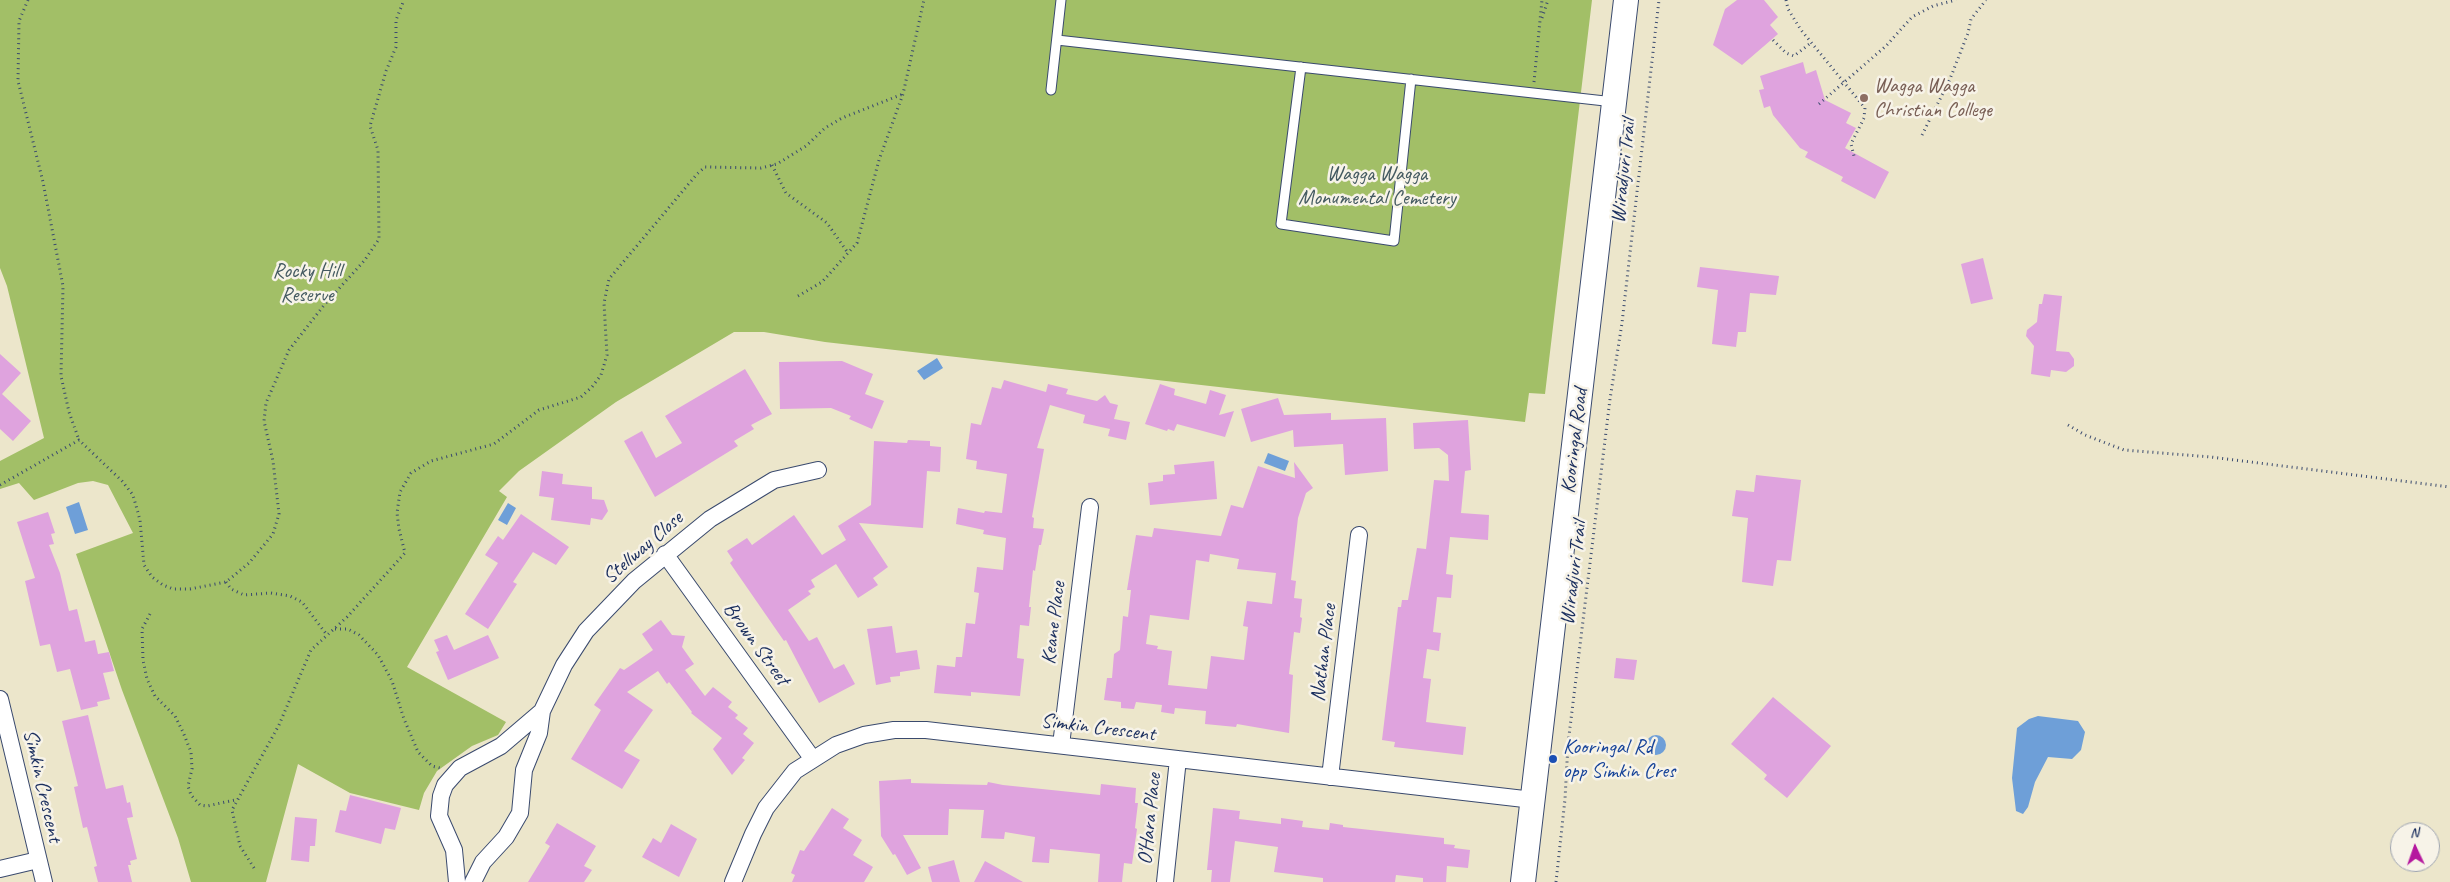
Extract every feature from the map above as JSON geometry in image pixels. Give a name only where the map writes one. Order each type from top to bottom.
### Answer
[{"type":"main road","name":"Kooringal Road","points":[[1523,882],[1626,0]]},
{"type":"street","name":"Stellway Close","points":[[473,882],[483,862],[506,836],[520,813],[524,770],[539,733],[542,711],[564,665],[586,631],[634,581],[710,519],[763,486],[787,476],[818,470]]},
{"type":"street","name":"Keane Place","points":[[1061,745],[1090,507]]},
{"type":"street","name":"Nathan Place","points":[[1330,776],[1359,535]]},
{"type":"street","name":"Brown Street","points":[[665,554],[812,758]]},
{"type":"street","name":"Simkin Crescent","points":[[0,699],[44,882]]},
{"type":"street","name":"Stellway Close","points":[[455,772],[501,746],[542,711]]},
{"type":"street","name":"Simkin Crescent","points":[[733,882],[752,834],[766,808],[795,771],[812,758],[836,746],[864,735],[894,730],[926,730],[1533,800]]},
{"type":"street","name":"O'Hara Place","points":[[1165,882],[1178,759]]},
{"type":"street","points":[[455,772],[441,796],[439,816],[454,850],[457,882]]},
{"type":"street","points":[[0,869],[38,860]]},
{"type":"lane","points":[[1051,90],[1061,0]]},
{"type":"lane","points":[[1057,40],[1614,102]]},
{"type":"lane","points":[[1301,67],[1282,224],[1394,241],[1411,80]]},
{"type":"path","points":[[28,0],[19,21],[18,80],[43,182],[63,286],[61,376],[69,412],[79,440],[122,481],[133,495],[140,520],[144,565],[152,577],[173,589],[190,589],[226,582],[249,563],[273,534],[279,514],[273,461],[264,421],[266,403],[289,350],[325,304],[364,261],[379,239],[378,150],[370,126],[386,71],[396,47],[396,20],[404,0]]},
{"type":"path","points":[[798,296],[822,282],[857,243],[879,160],[903,94],[924,0]]},
{"type":"path","points":[[1534,93],[1542,0]]},
{"type":"path","points":[[1540,24],[1548,0]]},
{"type":"path","name":"Wiradjuri Trail","points":[[1556,882],[1565,799],[1568,744],[1610,398],[1622,323],[1659,0]]},
{"type":"path","points":[[1786,0],[1788,9],[1797,23],[1865,108],[1864,118],[1851,144],[1854,156]]},
{"type":"path","points":[[1819,104],[1886,46],[1912,17],[1933,6],[1956,0]]},
{"type":"path","points":[[1922,135],[1950,79],[1968,34],[1971,20],[1986,0]]},
{"type":"path","points":[[1774,40],[1786,53],[1794,56],[1812,42]]},
{"type":"path","points":[[254,868],[240,846],[232,810],[279,725],[311,650],[374,588],[405,553],[398,529],[397,513],[400,492],[411,474],[431,461],[494,444],[539,410],[582,397],[601,375],[607,355],[604,303],[609,279],[697,174],[706,167],[761,168],[772,165],[789,158],[806,146],[825,128],[842,118],[903,94]]},
{"type":"path","points":[[772,165],[786,193],[828,223],[848,253]]},
{"type":"path","points":[[2068,425],[2085,435],[2124,450],[2211,457],[2450,487]]},
{"type":"path","points":[[0,485],[79,440]]},
{"type":"path","points":[[226,582],[230,590],[244,595],[271,593],[290,596],[302,602],[327,635]]},
{"type":"path","points":[[150,614],[142,629],[145,670],[155,696],[175,716],[183,732],[190,752],[192,769],[188,786],[191,795],[200,805],[207,806],[236,800]]},
{"type":"path","points":[[334,629],[348,629],[359,635],[378,655],[392,681],[404,719],[418,752],[432,766],[455,772]]},
{"type":"green space","name":"Rocky Hill Reserve","points":[[0,0],[1592,0],[1545,394],[1529,393],[1525,422],[825,342],[764,332],[734,332],[616,402],[519,471],[499,491],[507,497],[407,667],[506,722],[498,735],[472,746],[437,771],[424,793],[419,810],[350,793],[298,764],[266,882],[191,882],[178,838],[122,690],[76,554],[133,533],[108,485],[93,481],[78,483],[34,500],[19,483],[0,489],[0,461],[44,438],[7,286],[0,268]]},
{"type":"water","points":[[937,358],[943,368],[924,380],[917,371]]},
{"type":"water","points":[[1268,453],[1289,461],[1285,471],[1264,463]]},
{"type":"water","points":[[79,502],[88,530],[75,534],[66,507]]},
{"type":"water","points":[[508,503],[516,508],[507,525],[498,520]]},
{"type":"water","points":[[2038,716],[2078,721],[2085,732],[2081,750],[2072,759],[2048,757],[2035,782],[2028,807],[2023,814],[2016,811],[2012,778],[2017,728],[2029,719]]},
{"type":"water","points":[[1652,735],[1660,735],[1666,741],[1666,749],[1660,755],[1652,755],[1646,749],[1646,741]]},
{"type":"building","points":[[1737,0],[1764,0],[1778,17],[1770,25],[1778,34],[1742,65],[1713,45],[1725,9]]},
{"type":"building","points":[[1803,62],[1806,74],[1816,70],[1825,100],[1851,113],[1846,123],[1856,128],[1845,148],[1889,172],[1875,199],[1841,181],[1843,177],[1805,157],[1808,152],[1800,148],[1773,115],[1770,106],[1764,108],[1759,90],[1764,89],[1760,76]]},
{"type":"building","points":[[1983,258],[1993,299],[1971,304],[1961,264]]},
{"type":"building","points":[[1700,267],[1779,276],[1776,295],[1750,293],[1746,332],[1738,332],[1736,347],[1712,344],[1718,290],[1697,287]]},
{"type":"building","points":[[2044,294],[2062,296],[2056,351],[2069,352],[2074,359],[2074,366],[2066,372],[2051,370],[2050,377],[2031,374],[2034,346],[2026,336],[2027,330],[2037,322],[2039,304],[2042,304]]},
{"type":"building","points":[[0,354],[21,373],[2,394],[31,421],[13,441],[0,429]]},
{"type":"building","points":[[842,361],[873,374],[865,394],[884,401],[872,429],[849,419],[851,416],[831,408],[780,409],[779,362]]},
{"type":"building","points":[[745,369],[772,414],[751,425],[754,429],[734,441],[738,446],[655,497],[624,441],[642,431],[656,458],[682,443],[665,416]]},
{"type":"building","points":[[1004,380],[1046,392],[1048,384],[1068,389],[1066,394],[1097,401],[1105,395],[1110,403],[1118,405],[1114,419],[1130,422],[1126,440],[1108,436],[1110,429],[1083,423],[1085,415],[1050,405],[1037,448],[1044,449],[1032,517],[1034,518],[1033,528],[1044,529],[1041,545],[1039,545],[1035,571],[1033,570],[1029,626],[1020,625],[1017,658],[1024,659],[1020,696],[971,692],[971,696],[934,693],[937,665],[955,667],[956,657],[962,657],[966,623],[975,624],[979,593],[974,592],[977,567],[1003,570],[1006,538],[983,534],[984,530],[956,524],[958,508],[984,513],[985,511],[1002,513],[1007,474],[976,469],[977,461],[966,459],[971,423],[981,425],[992,387],[1001,389]]},
{"type":"building","points":[[1160,384],[1175,389],[1174,395],[1206,404],[1210,390],[1226,395],[1219,415],[1234,411],[1225,437],[1177,424],[1174,431],[1168,429],[1167,431],[1145,424]]},
{"type":"building","points":[[1278,398],[1284,415],[1331,413],[1331,420],[1386,418],[1388,471],[1345,475],[1343,444],[1294,447],[1293,430],[1251,442],[1241,409]]},
{"type":"building","points":[[1468,420],[1471,470],[1465,471],[1461,513],[1489,515],[1488,540],[1450,537],[1446,574],[1453,575],[1451,598],[1437,597],[1433,632],[1441,633],[1439,651],[1427,649],[1423,678],[1431,679],[1426,722],[1466,727],[1463,755],[1394,747],[1395,742],[1382,740],[1398,607],[1401,607],[1402,600],[1408,600],[1417,548],[1426,549],[1434,480],[1449,481],[1448,455],[1439,448],[1414,449],[1413,423]]},
{"type":"building","points":[[908,440],[930,441],[930,446],[941,447],[940,472],[927,471],[923,528],[859,523],[888,567],[873,578],[878,585],[858,598],[836,564],[811,580],[815,587],[808,591],[811,594],[788,610],[809,641],[817,637],[834,669],[844,664],[855,684],[819,703],[786,640],[784,641],[730,563],[733,560],[727,551],[747,538],[752,545],[794,515],[822,555],[846,540],[838,526],[871,505],[874,441],[907,443]]},
{"type":"building","points":[[1214,461],[1217,499],[1150,505],[1148,483],[1163,481],[1163,475],[1175,474],[1174,465]]},
{"type":"building","points":[[1294,462],[1313,488],[1306,493],[1298,518],[1291,580],[1296,581],[1294,598],[1302,599],[1300,617],[1302,618],[1300,633],[1294,632],[1289,674],[1293,675],[1289,733],[1237,724],[1236,727],[1205,724],[1206,711],[1175,708],[1174,714],[1161,712],[1162,705],[1136,702],[1134,709],[1121,708],[1121,702],[1104,700],[1107,678],[1112,678],[1114,654],[1120,650],[1123,616],[1128,617],[1131,590],[1127,590],[1136,535],[1152,537],[1154,528],[1221,536],[1231,505],[1243,508],[1258,466],[1295,478]],"holes":[[[1210,554],[1239,559],[1237,569],[1276,573],[1272,604],[1247,601],[1243,626],[1248,627],[1244,660],[1211,656],[1207,689],[1168,685],[1172,651],[1157,649],[1158,646],[1146,644],[1150,615],[1189,620],[1196,560],[1209,562]]]},
{"type":"building","points":[[542,471],[563,474],[562,484],[592,487],[592,499],[604,500],[608,511],[602,520],[591,518],[590,525],[551,520],[554,498],[539,496]]},
{"type":"building","points":[[1756,475],[1801,480],[1791,561],[1777,560],[1773,586],[1742,582],[1748,518],[1732,516],[1736,490],[1754,492]]},
{"type":"building","points":[[48,512],[55,533],[51,534],[54,544],[49,545],[60,573],[69,611],[77,609],[85,642],[95,640],[98,654],[109,652],[114,671],[103,673],[110,699],[97,702],[98,706],[81,710],[70,669],[57,672],[50,644],[40,646],[25,581],[35,578],[17,522]]},
{"type":"building","points":[[521,514],[569,547],[556,565],[533,552],[513,582],[517,584],[488,629],[465,614],[498,563],[485,555],[498,536],[503,540]]},
{"type":"building","points":[[661,620],[672,635],[685,636],[682,647],[694,664],[685,670],[705,696],[713,687],[732,702],[728,707],[738,715],[735,718],[748,728],[743,734],[754,743],[742,758],[745,760],[732,775],[713,749],[722,738],[691,713],[669,682],[667,684],[658,671],[627,692],[653,710],[624,751],[640,760],[622,789],[571,759],[601,710],[594,705],[620,668],[624,670],[653,650],[642,634]]},
{"type":"building","points":[[892,626],[896,653],[917,650],[920,669],[900,672],[900,676],[890,677],[891,682],[876,685],[867,629]]},
{"type":"building","points":[[447,635],[454,650],[488,635],[499,658],[448,680],[436,652],[439,651],[434,640]]},
{"type":"building","points":[[1616,658],[1637,660],[1634,680],[1614,678]]},
{"type":"building","points":[[1773,697],[1831,746],[1787,798],[1764,779],[1767,775],[1731,744]]},
{"type":"building","points":[[88,715],[106,789],[123,785],[127,803],[130,802],[133,817],[127,818],[137,859],[130,861],[131,865],[128,865],[132,882],[98,882],[94,867],[97,866],[87,827],[83,828],[74,787],[78,786],[62,721]]},
{"type":"building","points":[[911,779],[911,783],[987,785],[988,782],[1100,795],[1101,784],[1136,788],[1135,803],[1138,803],[1135,828],[1137,829],[1132,864],[1124,863],[1122,882],[1098,882],[1100,854],[1050,849],[1049,863],[1032,862],[1035,837],[1005,832],[1004,839],[981,838],[984,810],[949,809],[948,835],[903,835],[921,868],[907,875],[895,854],[893,855],[881,836],[879,781]]},
{"type":"building","points":[[350,795],[401,808],[395,830],[385,828],[381,844],[335,832],[340,810],[346,811]]},
{"type":"building","points":[[832,808],[849,819],[843,828],[862,840],[853,855],[873,867],[864,882],[792,882],[795,875],[791,873],[800,850],[804,851]]},
{"type":"building","points":[[1213,808],[1240,811],[1239,819],[1281,824],[1281,818],[1303,821],[1302,827],[1329,830],[1330,823],[1343,825],[1343,827],[1444,838],[1444,844],[1455,845],[1454,848],[1470,850],[1468,868],[1447,866],[1446,882],[1423,882],[1423,878],[1396,875],[1395,882],[1323,882],[1323,878],[1274,872],[1278,847],[1235,841],[1230,882],[1211,882],[1212,870],[1207,870]]},
{"type":"building","points":[[295,817],[317,819],[315,846],[310,846],[309,862],[291,860]]},
{"type":"building","points":[[557,823],[596,846],[584,866],[592,870],[584,882],[528,882],[550,846],[545,843]]},
{"type":"building","points":[[671,824],[697,839],[679,877],[642,857],[653,838],[661,843]]},
{"type":"building","points":[[954,860],[960,882],[932,882],[928,867]]},
{"type":"building","points":[[985,861],[1023,882],[974,882]]},
{"type":"place","name":"Wagga Wagga Christian College","points":[[1864,98]]},
{"type":"place","name":"Kooringal Rd opp Simkin Cres","points":[[1553,759]]},
{"type":"park label","name":"Wagga Wagga Monumental Cemetery","points":[[1377,186]]}]
